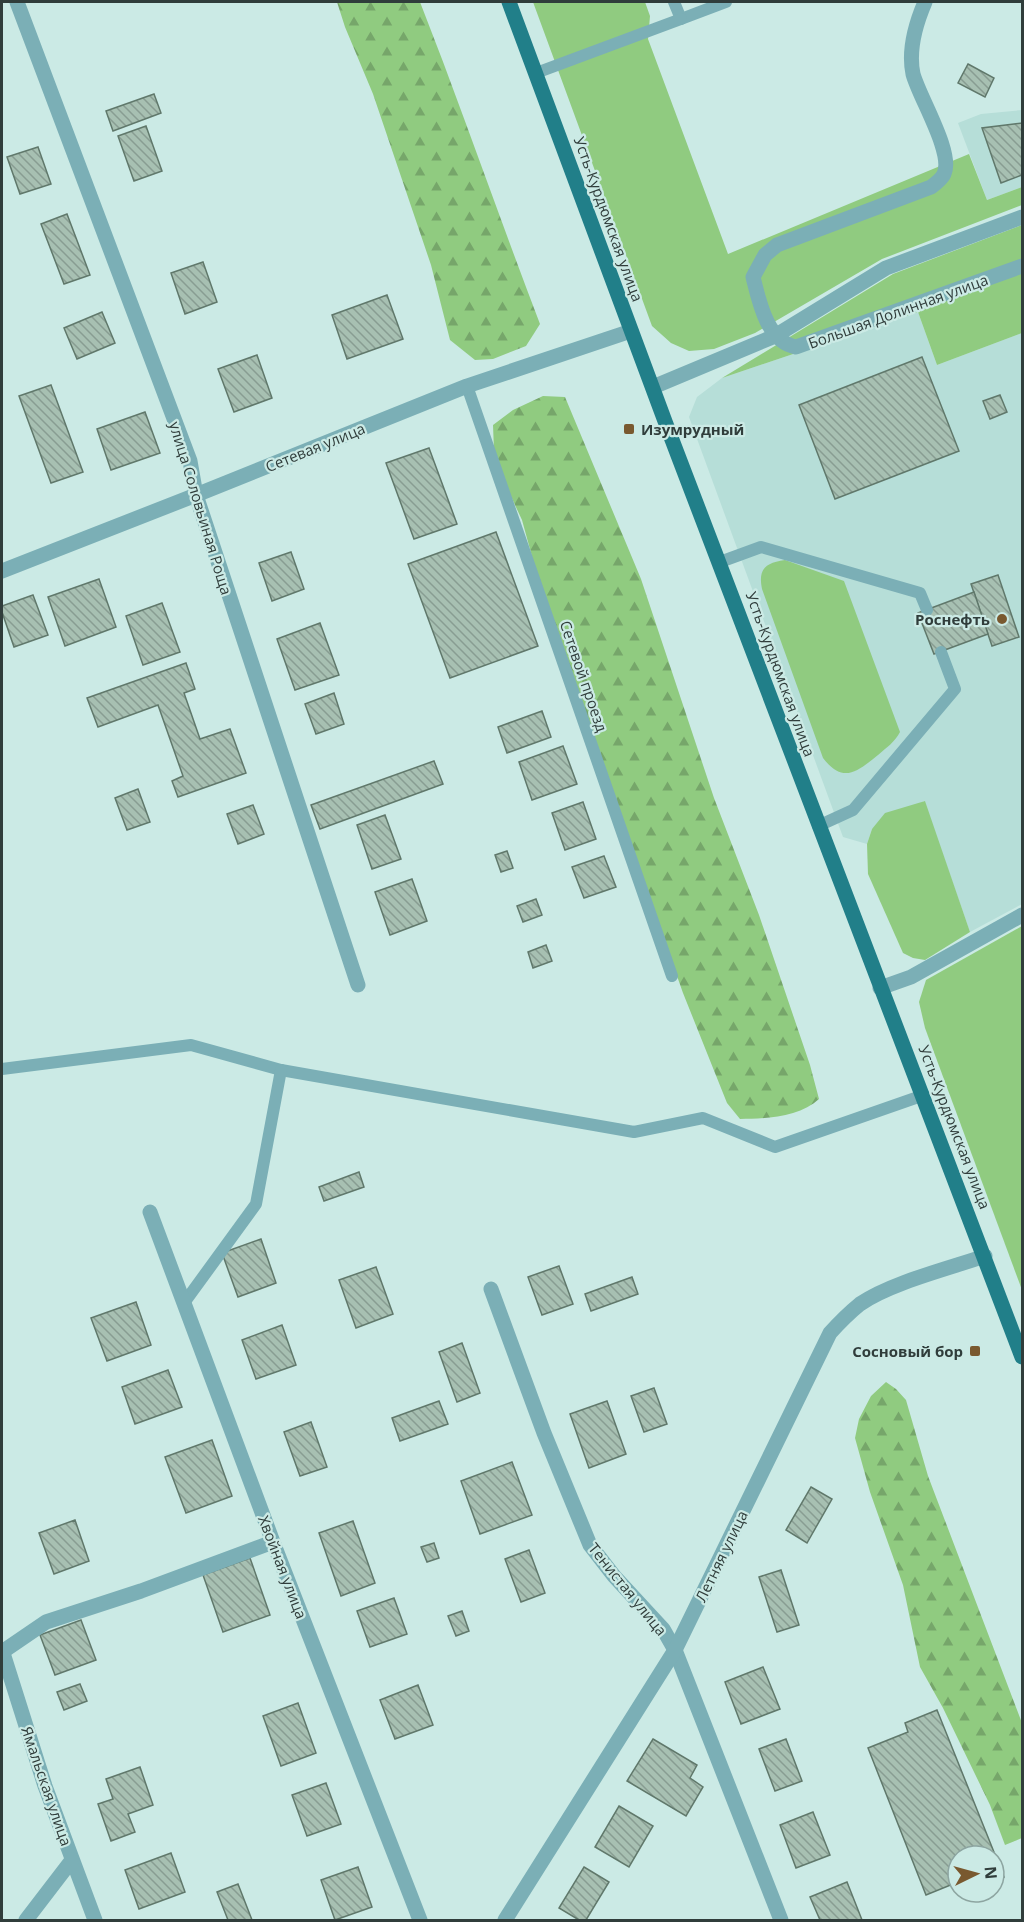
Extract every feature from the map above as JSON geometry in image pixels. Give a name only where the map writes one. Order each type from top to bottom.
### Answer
[{"type":"main road","name":"Усть-Курдюмская улица","points":[[509,2],[818,826],[924,1095],[1023,1357]]},
{"type":"street","name":"улица Соловьиная Роща","points":[[17,2],[190,461],[196,495],[358,985]]},
{"type":"street","points":[[776,336],[760,303],[753,276],[765,255],[777,245],[931,188],[944,174],[945,155],[913,74],[912,52],[915,30],[925,2]]},
{"type":"street","name":"Большая Долинная улица","points":[[653,387],[776,336],[886,268],[1023,217]]},
{"type":"street","name":"Большая Долинная улица","points":[[776,336],[786,346],[796,347],[1023,266]]},
{"type":"street","name":"Сетевая улица","points":[[2,571],[467,386],[631,331]]},
{"type":"street","points":[[880,988],[911,977],[1023,915]]},
{"type":"street","name":"Хвойная улица","points":[[150,1212],[273,1542],[420,1920]]},
{"type":"street","name":"Летняя улица","points":[[505,1920],[675,1650],[830,1333],[842,1319],[872,1298],[893,1288],[985,1256]]},
{"type":"street","name":"Тенистая улица","points":[[491,1289],[544,1433],[590,1545],[614,1576],[663,1629],[675,1650],[781,1920]]},
{"type":"street","points":[[2,1651],[46,1622],[141,1591],[273,1542]]},
{"type":"street","name":"Ямальская улица","points":[[2,1651],[45,1786],[95,1920]]},
{"type":"street","points":[[26,1920],[72,1860]]},
{"type":"lane","points":[[674,2],[681,19]]},
{"type":"lane","points":[[536,74],[726,2]]},
{"type":"lane","name":"Сетевой проезд","points":[[467,386],[672,976]]},
{"type":"lane","points":[[720,562],[761,547],[920,593],[927,610]]},
{"type":"lane","points":[[818,826],[853,810],[955,689],[941,652]]},
{"type":"lane","points":[[2,1069],[190,1045],[281,1070],[634,1132],[703,1118],[775,1147],[924,1095]]},
{"type":"lane","points":[[184,1304],[256,1204],[281,1070]]},
{"type":"shaded area","points":[[1022,110],[1022,187],[987,200],[958,123],[981,114]]},
{"type":"shaded area","points":[[918,312],[937,365],[1022,333],[1022,904],[970,932],[924,801],[872,829],[867,844],[843,837],[689,417],[697,397],[722,378]]},
{"type":"green space","points":[[337,2],[420,2],[540,324],[526,346],[493,359],[475,360],[450,340],[431,265],[373,94]]},
{"type":"green space","points":[[533,2],[645,2],[650,16],[648,39],[728,254],[969,154],[987,200],[1022,187],[1022,205],[882,259],[755,333],[714,349],[689,351],[671,343],[652,326]]},
{"type":"green space","points":[[1022,225],[1022,333],[937,365],[918,312],[722,378],[893,274]]},
{"type":"green space","points":[[543,396],[565,397],[641,579],[714,798],[759,915],[810,1065],[819,1099],[802,1110],[771,1117],[740,1119],[727,1103],[683,993],[542,593],[522,520],[500,473],[494,451],[493,425],[513,410]]},
{"type":"green space","points":[[785,560],[844,581],[900,732],[893,742],[878,755],[850,773],[837,771],[823,758],[762,589],[761,576],[764,568],[772,563]]},
{"type":"green space","points":[[925,801],[970,932],[925,960],[903,953],[868,874],[867,844],[872,829],[885,813]]},
{"type":"green space","points":[[1022,926],[1022,1290],[925,1028],[919,1002],[926,980]]},
{"type":"green space","points":[[886,1382],[906,1400],[928,1476],[1022,1723],[1022,1838],[1006,1845],[990,1805],[943,1708],[920,1667],[903,1585],[870,1492],[855,1438],[859,1419],[871,1396]]},
{"type":"building","points":[[968,64],[994,78],[985,97],[958,83]]},
{"type":"building","points":[[154,94],[161,113],[113,131],[106,111]]},
{"type":"building","points":[[1022,123],[1022,175],[1001,183],[982,128]]},
{"type":"building","points":[[146,126],[162,171],[134,181],[118,136]]},
{"type":"building","points":[[38,147],[51,184],[20,194],[7,157]]},
{"type":"building","points":[[67,214],[90,275],[64,284],[41,224]]},
{"type":"building","points":[[203,262],[217,302],[185,314],[171,273]]},
{"type":"building","points":[[387,295],[403,339],[347,359],[332,315]]},
{"type":"building","points":[[102,312],[115,343],[77,359],[64,328]]},
{"type":"building","points":[[257,355],[272,398],[234,412],[218,369]]},
{"type":"building","points":[[922,357],[959,451],[835,499],[799,405]]},
{"type":"building","points":[[51,385],[83,472],[51,483],[19,396]]},
{"type":"building","points":[[1000,395],[1007,412],[990,419],[983,401]]},
{"type":"building","points":[[145,412],[160,453],[111,470],[97,429]]},
{"type":"building","points":[[429,448],[457,524],[414,539],[386,463]]},
{"type":"building","points":[[496,532],[538,646],[450,678],[408,564]]},
{"type":"building","points":[[291,552],[304,589],[272,601],[259,563]]},
{"type":"building","points":[[998,575],[1019,637],[992,646],[971,584]]},
{"type":"building","points":[[99,579],[116,627],[65,646],[48,597]]},
{"type":"building","points":[[974,592],[988,634],[934,654],[918,613]]},
{"type":"building","points":[[33,595],[48,635],[14,647],[2,606]]},
{"type":"building","points":[[162,603],[180,652],[143,665],[126,616]]},
{"type":"building","points":[[320,623],[339,675],[295,690],[277,639]]},
{"type":"building","points":[[186,663],[195,689],[184,693],[200,739],[230,729],[246,773],[178,797],[172,781],[183,776],[158,705],[98,727],[87,698]]},
{"type":"building","points":[[334,693],[344,724],[316,734],[305,704]]},
{"type":"building","points":[[542,711],[551,737],[507,753],[498,727]]},
{"type":"building","points":[[563,746],[577,784],[532,800],[519,762]]},
{"type":"building","points":[[434,761],[443,784],[320,829],[311,805]]},
{"type":"building","points":[[138,789],[150,822],[127,830],[115,798]]},
{"type":"building","points":[[583,802],[596,839],[565,850],[552,813]]},
{"type":"building","points":[[253,805],[264,834],[238,844],[227,814]]},
{"type":"building","points":[[385,815],[401,859],[372,869],[357,825]]},
{"type":"building","points":[[507,851],[513,868],[501,872],[495,855]]},
{"type":"building","points":[[604,856],[616,887],[584,898],[572,867]]},
{"type":"building","points":[[412,879],[427,921],[390,935],[375,892]]},
{"type":"building","points":[[536,899],[542,915],[523,922],[517,906]]},
{"type":"building","points":[[546,945],[552,961],[533,968],[528,952]]},
{"type":"building","points":[[359,1172],[364,1187],[324,1201],[319,1187]]},
{"type":"building","points":[[261,1239],[276,1283],[238,1297],[222,1253]]},
{"type":"building","points":[[559,1266],[573,1304],[542,1315],[528,1277]]},
{"type":"building","points":[[376,1267],[393,1314],[356,1328],[339,1280]]},
{"type":"building","points":[[632,1277],[638,1294],[591,1311],[585,1294]]},
{"type":"building","points":[[136,1302],[151,1345],[107,1361],[91,1318]]},
{"type":"building","points":[[282,1325],[296,1365],[256,1379],[242,1340]]},
{"type":"building","points":[[462,1343],[480,1393],[457,1402],[439,1352]]},
{"type":"building","points":[[168,1370],[182,1407],[135,1424],[122,1387]]},
{"type":"building","points":[[654,1388],[667,1424],[644,1432],[631,1396]]},
{"type":"building","points":[[439,1401],[448,1424],[400,1441],[392,1418]]},
{"type":"building","points":[[607,1401],[626,1454],[589,1468],[570,1414]]},
{"type":"building","points":[[311,1422],[327,1467],[300,1476],[284,1432]]},
{"type":"building","points":[[212,1440],[232,1496],[186,1513],[165,1457]]},
{"type":"building","points":[[512,1462],[532,1515],[480,1534],[461,1481]]},
{"type":"building","points":[[811,1487],[832,1499],[807,1543],[786,1530]]},
{"type":"building","points":[[75,1520],[89,1561],[54,1574],[39,1533]]},
{"type":"building","points":[[353,1521],[375,1583],[341,1596],[319,1533]]},
{"type":"building","points":[[434,1543],[439,1558],[427,1562],[421,1547]]},
{"type":"building","points":[[529,1550],[545,1593],[521,1602],[505,1559]]},
{"type":"building","points":[[250,1558],[270,1615],[223,1632],[203,1575]]},
{"type":"building","points":[[781,1570],[799,1625],[777,1632],[759,1577]]},
{"type":"building","points":[[394,1598],[407,1634],[370,1647],[357,1611]]},
{"type":"building","points":[[462,1611],[469,1631],[456,1636],[448,1616]]},
{"type":"building","points":[[81,1620],[96,1660],[55,1675],[40,1635]]},
{"type":"building","points":[[763,1667],[780,1709],[741,1724],[725,1682]]},
{"type":"building","points":[[80,1684],[87,1701],[64,1710],[57,1692]]},
{"type":"building","points":[[418,1685],[433,1725],[395,1739],[380,1700]]},
{"type":"building","points":[[298,1703],[316,1753],[281,1766],[263,1716]]},
{"type":"building","points":[[937,1710],[991,1844],[946,1844],[946,1887],[926,1895],[868,1748],[908,1732],[905,1723]]},
{"type":"building","points":[[653,1739],[697,1765],[690,1778],[703,1787],[686,1816],[627,1781]]},
{"type":"building","points":[[786,1739],[802,1781],[775,1791],[759,1749]]},
{"type":"building","points":[[140,1767],[153,1805],[128,1814],[135,1832],[111,1841],[98,1804],[113,1799],[106,1779]]},
{"type":"building","points":[[326,1783],[341,1824],[307,1836],[292,1795]]},
{"type":"building","points":[[619,1806],[653,1826],[629,1867],[595,1847]]},
{"type":"building","points":[[813,1812],[830,1855],[796,1868],[780,1825]]},
{"type":"building","points":[[171,1853],[185,1892],[139,1909],[125,1870]]},
{"type":"building","points":[[358,1867],[372,1907],[335,1920],[321,1880]]},
{"type":"building","points":[[584,1867],[609,1882],[586,1920],[579,1920],[559,1908]]},
{"type":"building","points":[[847,1882],[862,1920],[820,1920],[810,1897]]},
{"type":"building","points":[[238,1884],[252,1920],[228,1920],[217,1892]]},
{"type":"place","name":"Изумрудный","points":[[629,429]]},
{"type":"place","name":"Роснефть","points":[[1002,619]]},
{"type":"place","name":"Сосновый бор","points":[[975,1351]]}]
